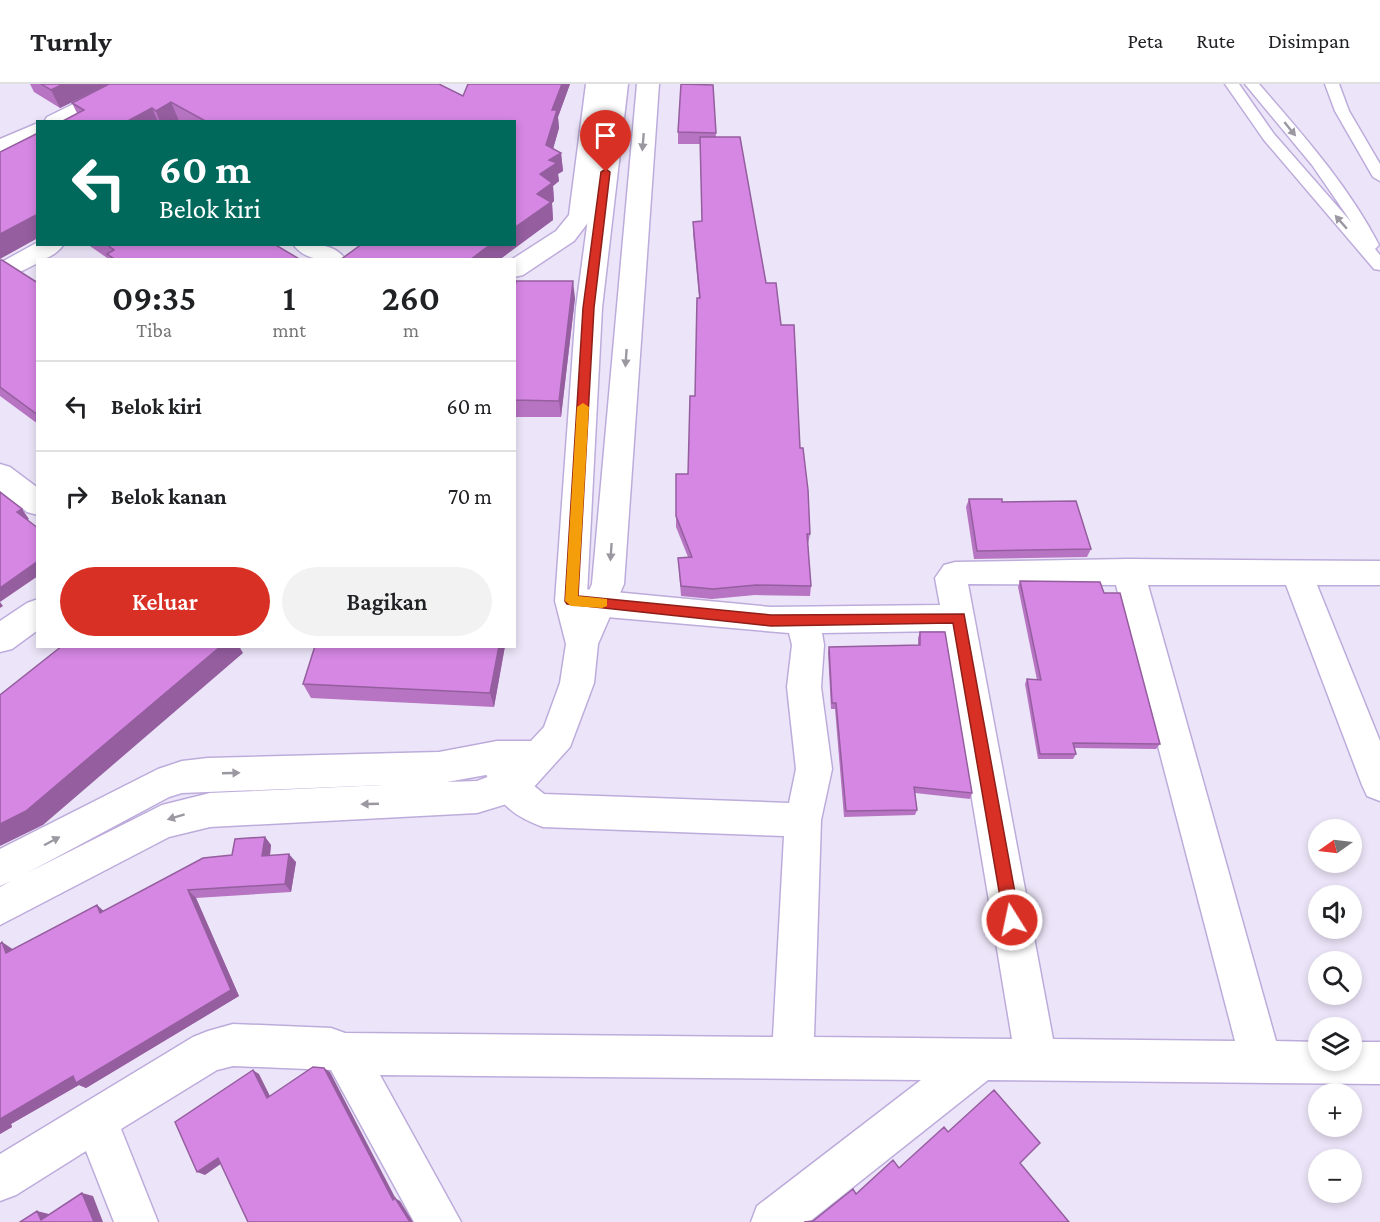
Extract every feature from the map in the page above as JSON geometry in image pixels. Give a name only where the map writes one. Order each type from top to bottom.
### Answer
[{"type":"street","points":[[66,120],[130,84]]},
{"type":"street","points":[[516,268],[566,236],[582,216],[597,84]]},
{"type":"street","points":[[0,907],[162,822],[187,814],[210,810],[477,797],[503,773],[538,756],[553,744],[564,724],[577,684],[582,644],[586,602],[589,308],[617,84]]},
{"type":"street","points":[[586,602],[608,584],[648,84]]},
{"type":"street","points":[[0,148],[25,129]]},
{"type":"street","points":[[7,270],[49,246]]},
{"type":"street","points":[[309,246],[330,258]]},
{"type":"street","points":[[7,270],[36,279]]},
{"type":"street","points":[[589,308],[629,310]]},
{"type":"street","points":[[0,475],[36,502]]},
{"type":"street","points":[[1128,571],[1261,1062]]},
{"type":"street","points":[[1296,571],[1380,785]]},
{"type":"street","points":[[1036,1059],[951,578],[960,572],[1380,573]]},
{"type":"street","points":[[586,602],[771,620],[959,618]]},
{"type":"street","points":[[0,639],[36,613]]},
{"type":"street","points":[[793,1058],[803,820],[814,768],[806,719],[804,687],[808,645],[803,620]]},
{"type":"street","points":[[0,868],[158,784],[182,777],[208,774],[439,768],[503,773],[530,806],[543,810],[803,820]]},
{"type":"street","points":[[0,1179],[220,1047],[233,1045],[331,1049],[345,1054],[1380,1063]]},
{"type":"street","points":[[345,1054],[440,1222]]},
{"type":"street","points":[[773,1222],[982,1059]]},
{"type":"street","points":[[96,1120],[136,1222]]},
{"type":"lane","points":[[1232,84],[1269,137],[1380,265]]},
{"type":"lane","points":[[1252,84],[1361,223],[1380,265]]},
{"type":"lane","points":[[1332,84],[1342,111],[1380,177]]},
{"type":"building","points":[[41,84],[63,84],[51,90]]},
{"type":"building","points":[[109,84],[439,84],[463,96],[468,84],[562,84],[552,110],[557,110],[546,145],[561,153],[549,160],[557,163],[540,174],[552,183],[537,194],[551,202],[516,227],[516,120],[203,120],[171,102],[156,111],[152,108],[130,120],[65,120],[84,110],[72,103]]},
{"type":"building","points":[[681,84],[713,85],[716,133],[678,132]]},
{"type":"building","points":[[36,134],[36,215],[0,234],[0,152]]},
{"type":"building","points":[[700,137],[740,137],[766,283],[776,283],[781,325],[794,325],[800,448],[803,448],[808,490],[810,534],[807,534],[811,586],[756,585],[713,589],[681,586],[678,558],[692,557],[676,516],[676,474],[688,474],[690,396],[695,396],[697,298],[700,298],[693,222],[702,221]]},
{"type":"building","points":[[109,246],[277,246],[298,258],[113,258],[107,254],[114,250]]},
{"type":"building","points":[[359,246],[488,246],[473,258],[343,258]]},
{"type":"building","points":[[0,260],[2,260],[36,282],[36,414],[0,387]]},
{"type":"building","points":[[516,281],[573,281],[559,401],[516,400]]},
{"type":"building","points":[[0,492],[22,509],[17,512],[36,526],[36,562],[0,588]]},
{"type":"building","points":[[969,499],[1002,499],[1002,502],[1076,501],[1091,549],[977,551]]},
{"type":"building","points":[[1020,581],[1100,582],[1104,593],[1120,593],[1160,744],[1073,743],[1076,754],[1040,754],[1027,679],[1041,680]]},
{"type":"building","points":[[920,632],[945,632],[972,793],[914,787],[917,810],[846,811],[836,703],[832,703],[829,647],[920,645]]},
{"type":"building","points":[[59,648],[219,648],[26,811],[0,824],[0,695]]},
{"type":"building","points":[[314,648],[499,648],[490,693],[303,684]]},
{"type":"building","points":[[265,837],[262,856],[289,854],[285,884],[188,890],[231,990],[76,1083],[73,1076],[0,1119],[0,944],[2,942],[6,953],[97,905],[100,913],[203,858],[232,855],[235,839]]},
{"type":"building","points":[[313,1067],[324,1068],[393,1200],[395,1198],[410,1222],[248,1222],[218,1158],[197,1172],[175,1122],[253,1070],[267,1098]]},
{"type":"building","points":[[994,1090],[1040,1143],[1020,1163],[1069,1222],[804,1222],[813,1221],[853,1189],[856,1194],[893,1160],[899,1168],[944,1127],[948,1132]]},
{"type":"building","points":[[82,1193],[94,1222],[20,1222],[37,1211],[41,1220]]},
{"type":"slow traffic","points":[[583,407],[571,601],[602,603]]},
{"type":"route","points":[[606,172],[589,308],[571,601],[601,602],[771,620],[959,618],[1012,920]]}]
